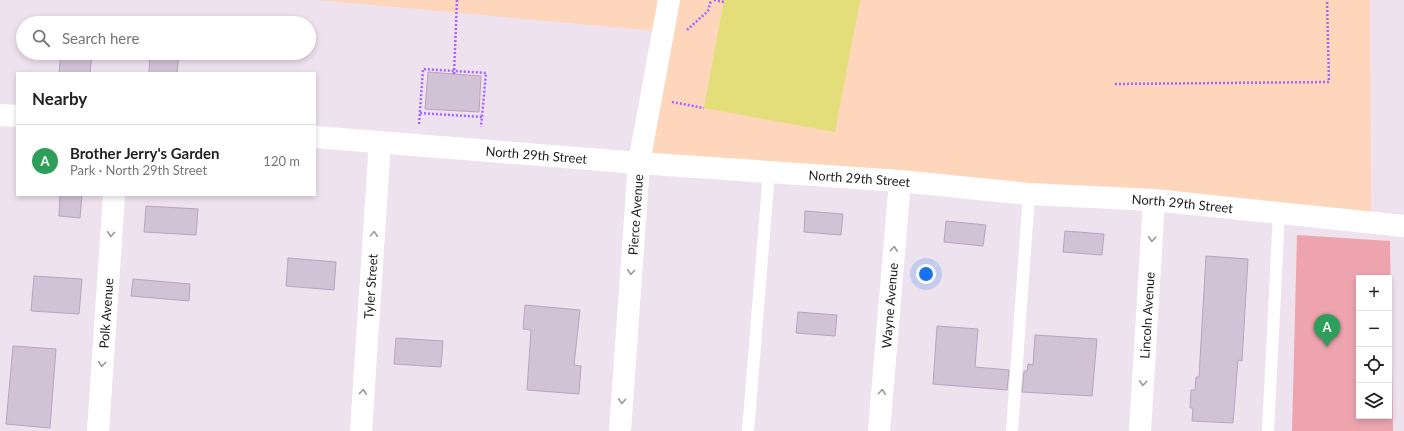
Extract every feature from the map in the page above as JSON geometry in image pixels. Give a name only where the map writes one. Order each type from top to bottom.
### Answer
[{"type":"street","name":"Pierce Avenue","points":[[620,431],[639,163],[669,0]]},
{"type":"street","points":[[0,115],[16,116]]},
{"type":"street","name":"North 29th Street","points":[[316,137],[639,163],[900,181],[1029,194],[1154,200],[1404,226]]},
{"type":"street","name":"Tyler Street","points":[[361,431],[389,143]]},
{"type":"street","name":"Wayne Avenue","points":[[879,431],[900,181]]},
{"type":"street","name":"Polk Avenue","points":[[98,431],[114,196]]},
{"type":"street","name":"Lincoln Avenue","points":[[1140,431],[1154,200]]},
{"type":"lane","points":[[748,431],[769,172]]},
{"type":"lane","points":[[1012,431],[1029,194]]},
{"type":"lane","points":[[1268,431],[1280,213]]},
{"type":"path","points":[[454,72],[457,0]]},
{"type":"path","points":[[686,30],[708,11],[711,0]]},
{"type":"path","points":[[714,0],[724,2]]},
{"type":"path","points":[[1115,84],[1329,82],[1327,0]]},
{"type":"path","points":[[389,143],[402,130],[418,129],[423,69],[486,73],[481,129]]},
{"type":"path","points":[[670,101],[704,108]]},
{"type":"path","points":[[420,113],[482,117]]},
{"type":"shaded area","points":[[317,0],[1370,0],[1371,217],[630,160],[657,31]]},
{"type":"shaded area","points":[[724,0],[860,0],[835,132],[704,108]]},
{"type":"shaded area","points":[[1297,235],[1390,241],[1391,275],[1356,275],[1356,419],[1392,419],[1392,368],[1393,431],[1292,431]]},
{"type":"building","points":[[60,60],[91,60],[90,72],[59,72]]},
{"type":"building","points":[[150,60],[178,60],[177,72],[149,72]]},
{"type":"building","points":[[428,72],[481,76],[479,112],[425,109]]},
{"type":"building","points":[[60,196],[82,196],[80,218],[59,216]]},
{"type":"building","points":[[146,206],[198,209],[196,235],[144,232]]},
{"type":"building","points":[[805,211],[843,214],[841,235],[804,232]]},
{"type":"building","points":[[946,221],[986,225],[983,246],[944,242]]},
{"type":"building","points":[[1065,231],[1104,234],[1102,255],[1063,252]]},
{"type":"building","points":[[1206,256],[1248,259],[1242,361],[1238,360],[1233,423],[1192,421],[1193,408],[1190,408],[1191,390],[1195,390],[1196,377],[1199,377]]},
{"type":"building","points":[[288,258],[336,262],[334,290],[286,286]]},
{"type":"building","points":[[34,276],[82,279],[79,314],[31,311]]},
{"type":"building","points":[[133,279],[190,284],[189,301],[131,296]]},
{"type":"building","points":[[525,305],[580,310],[574,365],[581,366],[579,394],[527,390],[531,330],[523,329]]},
{"type":"building","points":[[798,312],[837,315],[835,336],[796,333]]},
{"type":"building","points":[[937,326],[978,329],[975,367],[1009,370],[1007,390],[933,384]]},
{"type":"building","points":[[1035,335],[1097,339],[1092,396],[1022,392],[1024,371],[1027,371],[1028,364],[1033,365]]},
{"type":"building","points":[[396,338],[443,341],[441,367],[394,364]]},
{"type":"building","points":[[13,346],[56,349],[50,428],[6,424]]},
{"type":"place","name":"Brother Jerry's Garden","points":[[1327,347]]}]
